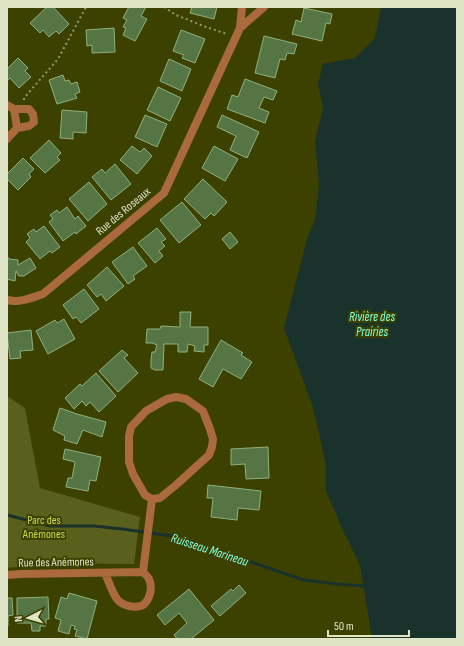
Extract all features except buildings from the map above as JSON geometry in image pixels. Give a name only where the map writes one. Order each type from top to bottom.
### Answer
[{"type":"street","name":"Rue des Roseaux","points":[[7,300],[25,301],[43,294],[164,193],[240,28],[242,7]]},
{"type":"street","name":"Rue des Roseaux","points":[[240,28],[264,7]]},
{"type":"street","points":[[7,139],[17,128],[29,126],[34,122],[33,114],[29,109],[10,107],[17,128]]},
{"type":"street","points":[[176,397],[186,398],[203,411],[213,439],[212,447],[209,455],[176,485],[160,498],[152,499],[144,495],[133,474],[129,462],[129,436],[131,427],[146,411],[167,399],[176,397]]},
{"type":"street","points":[[143,572],[152,499]]},
{"type":"street","name":"Rue des Anémones","points":[[7,575],[143,572],[149,579],[151,588],[149,599],[142,606],[135,607],[124,605],[117,599],[105,574]]},
{"type":"path","points":[[25,109],[24,98],[58,59],[86,7]]},
{"type":"path","points":[[164,7],[176,15],[236,37]]},
{"type":"green space","name":"Parc des Anémones","points":[[7,396],[25,408],[40,488],[140,517],[134,564],[50,563],[7,568]]},
{"type":"water","name":"Rivière des Prairies","points":[[381,7],[457,7],[457,639],[372,639],[360,565],[326,491],[326,465],[313,407],[284,328],[307,239],[315,220],[319,185],[315,141],[323,108],[318,84],[323,64],[355,58],[375,38]]},
{"type":"waterway","name":"Ruisseau Marineau","points":[[7,515],[50,526],[94,526],[172,536],[304,580],[363,586]]}]
